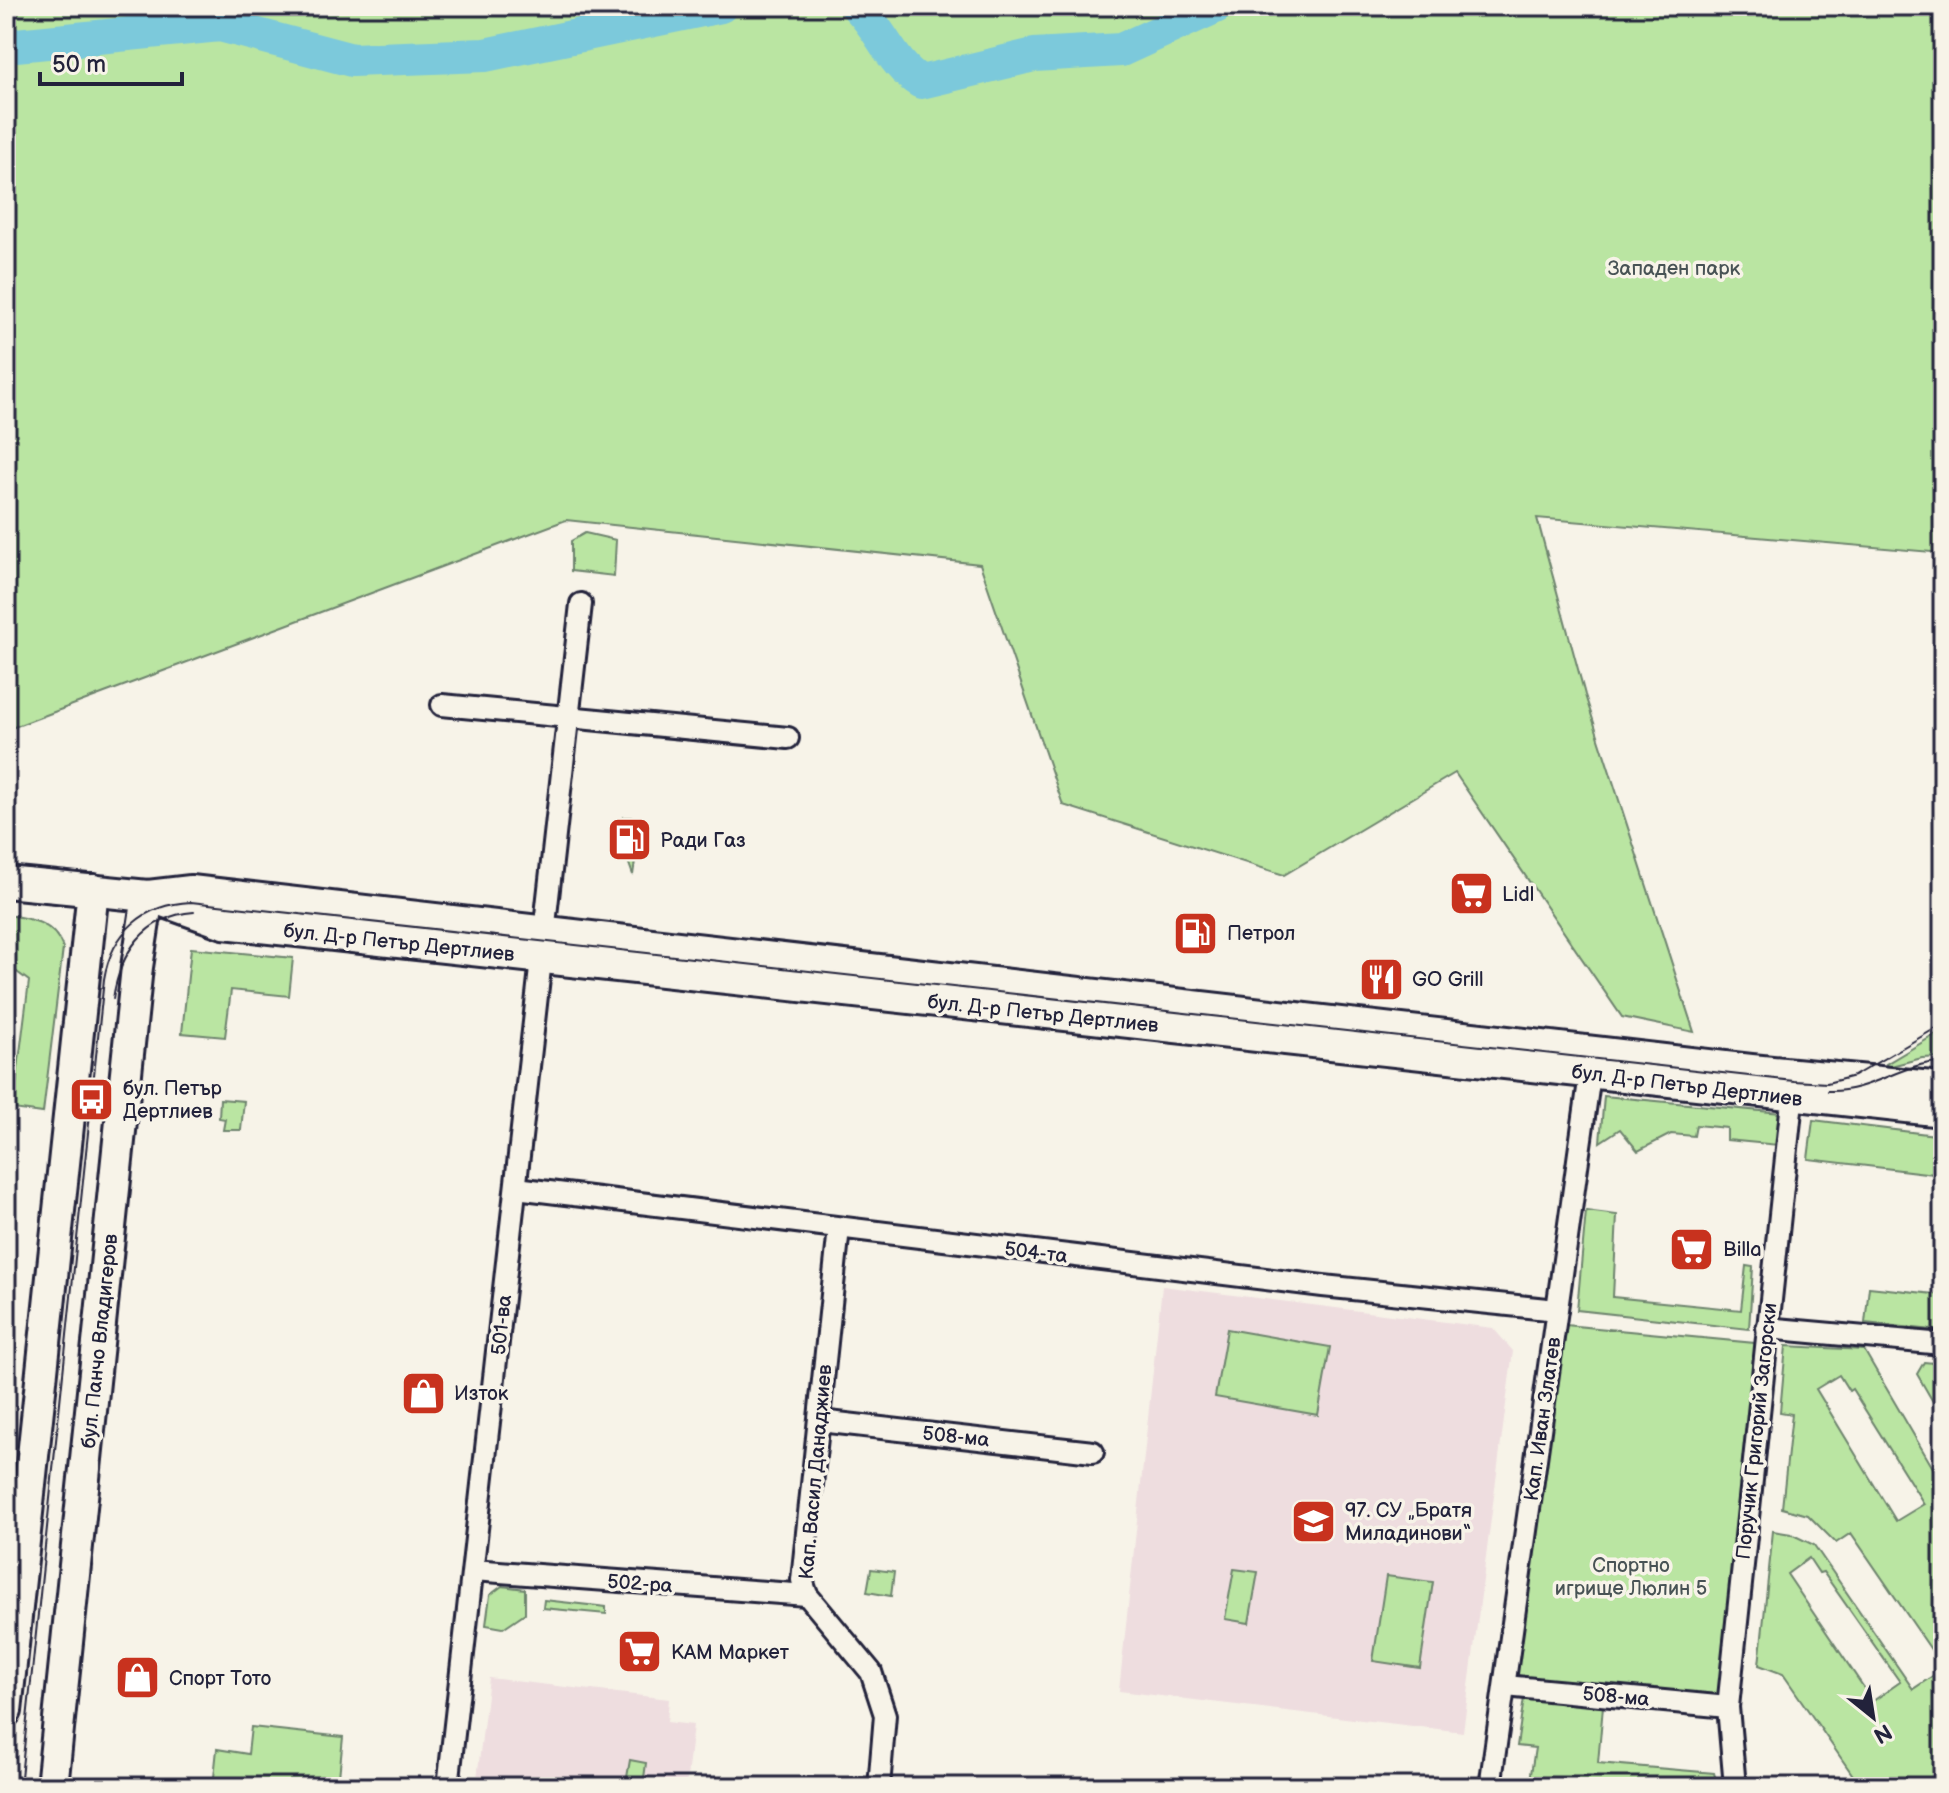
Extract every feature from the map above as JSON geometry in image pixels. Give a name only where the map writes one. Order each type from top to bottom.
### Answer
[{"type":"main road","name":"бул. Д-р Петър Дертлиев","points":[[6,882],[148,896],[224,923],[544,945],[1794,1086],[1943,1111]]},
{"type":"main road","points":[[6,1711],[16,1526],[93,890]]},
{"type":"main road","name":"бул. Панчо Владигеров","points":[[52,1787],[136,982],[148,896]]},
{"type":"main road","name":"бул. Д-р Петър Дертлиев","points":[[1794,1086],[1943,1088]]},
{"type":"street","name":"501-ва","points":[[448,1787],[581,604]]},
{"type":"street","points":[[442,705],[788,738]]},
{"type":"street","name":"Кап. Иван Златев","points":[[1490,1787],[1592,1063]]},
{"type":"street","name":"Поручик Григорий Загорски","points":[[1735,1787],[1728,1707],[1794,1086]]},
{"type":"street","name":"504-та","points":[[516,1188],[1323,1286],[1557,1310]]},
{"type":"street","name":"Кап. Васил Данаджиев","points":[[839,1228],[802,1580],[807,1595],[871,1672],[885,1715],[879,1787]]},
{"type":"street","points":[[1767,1328],[1943,1344]]},
{"type":"street","name":"508-ма","points":[[820,1421],[1093,1452]]},
{"type":"street","name":"502-ра","points":[[473,1570],[807,1595]]},
{"type":"street","name":"508-ма","points":[[1505,1686],[1728,1707]]},
{"type":"shaded area","name":"97. СУ „Братя Миладинови“","points":[[1162,1286],[1493,1328],[1513,1351],[1463,1732],[1119,1691]]},
{"type":"shaded area","points":[[489,1678],[669,1699],[667,1722],[693,1725],[686,1787],[476,1787]]},
{"type":"green space","name":"Западен парк","points":[[6,6],[1943,6],[1943,553],[1537,518],[1585,695],[1694,1032],[1622,1017],[1455,773],[1284,875],[1063,805],[980,564],[566,520],[6,730]]},
{"type":"green space","points":[[585,533],[616,540],[614,576],[571,571],[571,541]]},
{"type":"green space","points":[[623,817],[633,817],[640,825],[633,875],[617,830]]},
{"type":"green space","points":[[6,915],[32,920],[47,927],[54,932],[63,948],[43,1113],[13,1109],[29,981],[6,964]]},
{"type":"green space","points":[[191,948],[293,958],[289,996],[231,990],[225,1037],[182,1033]]},
{"type":"green space","points":[[1943,1030],[1943,1057],[1922,1058],[1887,1067],[1886,1064]]},
{"type":"green space","points":[[1604,1096],[1781,1113],[1778,1145],[1727,1140],[1727,1128],[1696,1125],[1694,1136],[1671,1134],[1638,1151],[1620,1129],[1600,1142]]},
{"type":"green space","points":[[220,1099],[244,1101],[241,1130],[223,1130],[225,1119],[219,1118]]},
{"type":"green space","points":[[1813,1120],[1943,1136],[1943,1175],[1808,1159]]},
{"type":"green space","points":[[1586,1211],[1617,1215],[1613,1297],[1741,1310],[1746,1266],[1753,1267],[1749,1329],[1577,1310]]},
{"type":"green space","points":[[1869,1287],[1943,1295],[1943,1331],[1865,1323]]},
{"type":"green space","name":"Спортно игрище Люлин 5","points":[[1555,1324],[1765,1344],[1728,1707],[1505,1686]]},
{"type":"green space","points":[[1227,1329],[1330,1347],[1318,1415],[1215,1397]]},
{"type":"green space","points":[[1786,1346],[1864,1350],[1943,1485],[1943,1667],[1851,1533],[1836,1543],[1808,1515],[1782,1508],[1792,1414],[1780,1412]],"holes":[[[1839,1375],[1849,1391],[1852,1389],[1924,1504],[1896,1521],[1816,1389]]]},
{"type":"green space","points":[[1924,1362],[1943,1364],[1943,1419],[1917,1374]]},
{"type":"green space","points":[[1773,1531],[1791,1534],[1814,1545],[1913,1689],[1943,1669],[1943,1787],[1861,1787],[1783,1674],[1759,1665]],"holes":[[[1809,1558],[1819,1573],[1823,1572],[1900,1682],[1873,1701],[1787,1574]]]},
{"type":"green space","points":[[871,1569],[894,1572],[891,1596],[867,1592]]},
{"type":"green space","points":[[1234,1569],[1258,1572],[1249,1623],[1225,1619]]},
{"type":"green space","points":[[1386,1576],[1433,1582],[1420,1668],[1373,1661]]},
{"type":"green space","points":[[502,1586],[525,1589],[525,1613],[503,1628],[486,1625],[490,1595]]},
{"type":"green space","points":[[544,1600],[606,1607],[606,1614],[543,1608]]},
{"type":"green space","points":[[1524,1698],[1603,1706],[1598,1763],[1714,1773],[1718,1787],[1529,1787],[1535,1748],[1517,1746]]},
{"type":"green space","points":[[251,1727],[343,1737],[338,1787],[213,1787],[217,1749],[248,1754]]},
{"type":"green space","points":[[630,1760],[646,1763],[643,1786],[626,1783]]},
{"type":"waterway","points":[[6,46],[220,25],[352,60],[485,55],[721,6]]},
{"type":"waterway","points":[[857,6],[902,66],[921,82],[1034,55],[1121,50],[1217,6]]},
{"type":"tram line","points":[[20,1787],[104,979],[114,947],[123,935],[133,924],[159,908],[191,902],[1794,1081],[1827,1083],[1854,1076],[1943,1024]]},
{"type":"tram line","points":[[113,999],[122,967],[137,940],[161,921],[194,912]]},
{"type":"tram line","points":[[1828,1091],[1858,1087],[1914,1067],[1943,1062]]},
{"type":"place","name":"Ради Газ","points":[[629,840]]},
{"type":"place","name":"Lidl","points":[[1471,894]]},
{"type":"place","name":"Петрол","points":[[1196,933]]},
{"type":"place","name":"GO Grill","points":[[1381,979]]},
{"type":"place","name":"бул. Петър Дертлиев","points":[[92,1100]]},
{"type":"place","name":"Billa","points":[[1692,1249]]},
{"type":"place","name":"Изток","points":[[423,1393]]},
{"type":"place","name":"97. СУ „Братя Миладинови“","points":[[1314,1521]]},
{"type":"place","name":"КАМ Маркет","points":[[640,1652]]},
{"type":"place","name":"Спорт Тото","points":[[138,1678]]}]
